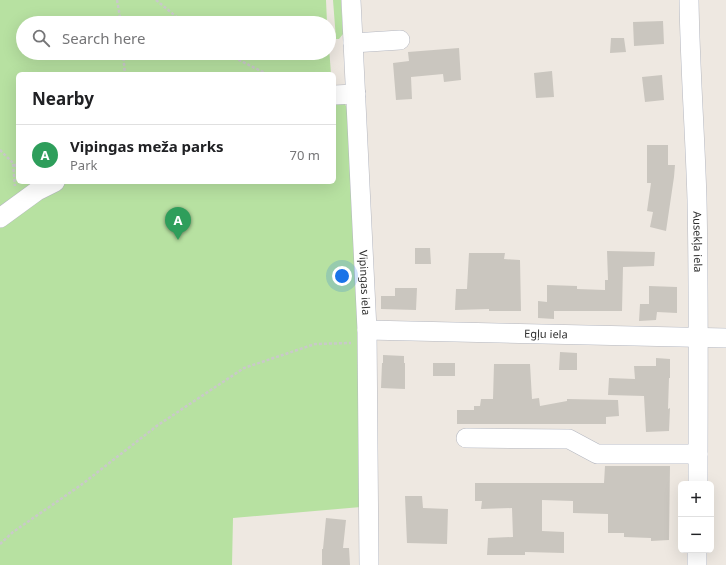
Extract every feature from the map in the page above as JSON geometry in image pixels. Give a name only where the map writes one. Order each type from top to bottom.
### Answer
[{"type":"street","name":"Vipingas iela","points":[[351,0],[367,336],[369,565]]},
{"type":"street","name":"Ausekļa iela","points":[[689,0],[697,199],[698,481]]},
{"type":"street","points":[[353,44],[400,40]]},
{"type":"street","points":[[336,94],[356,94]]},
{"type":"street","points":[[0,218],[37,191],[51,184]]},
{"type":"street","name":"Egļu iela","points":[[367,336],[726,338]]},
{"type":"street","points":[[466,438],[569,439],[597,454],[698,454]]},
{"type":"street","points":[[697,553],[697,565]]},
{"type":"path","points":[[117,0],[120,16]]},
{"type":"path","points":[[156,0],[175,16]]},
{"type":"path","points":[[123,60],[124,72]]},
{"type":"path","points":[[239,60],[263,72]]},
{"type":"path","points":[[0,150],[16,166]]},
{"type":"path","points":[[0,544],[13,532],[80,485],[158,424],[244,368],[315,344],[367,336]]},
{"type":"green space","points":[[0,0],[326,0],[327,16],[16,16],[16,60],[330,60],[331,72],[16,72],[16,184],[336,184],[336,100],[345,104],[347,110],[359,298],[361,507],[233,518],[232,565],[0,565]]},
{"type":"green space","points":[[333,0],[341,0],[343,34],[339,39],[336,39],[336,16],[334,16]]},
{"type":"building","points":[[663,21],[664,44],[634,46],[633,22]]},
{"type":"building","points":[[611,38],[624,38],[626,52],[610,53]]},
{"type":"building","points":[[459,48],[461,80],[444,82],[443,74],[411,77],[412,99],[396,100],[393,63],[409,61],[408,52]]},
{"type":"building","points":[[552,71],[554,97],[536,98],[534,73]]},
{"type":"building","points":[[662,75],[664,100],[645,102],[642,77]]},
{"type":"building","points":[[647,145],[668,145],[668,165],[675,165],[666,231],[650,227],[653,212],[647,211],[651,183],[647,183]]},
{"type":"building","points":[[415,248],[430,248],[431,264],[415,264]]},
{"type":"building","points":[[607,251],[655,252],[654,266],[623,267],[622,311],[554,311],[554,319],[538,318],[538,301],[547,302],[547,285],[577,286],[577,289],[605,290],[605,280],[608,280]]},
{"type":"building","points":[[469,253],[505,253],[504,259],[520,260],[521,311],[489,311],[489,309],[455,310],[456,289],[467,289]]},
{"type":"building","points":[[649,286],[677,287],[677,313],[657,312],[656,320],[639,321],[640,304],[649,304]]},
{"type":"building","points":[[395,288],[417,288],[416,310],[381,309],[381,296],[395,296]]},
{"type":"building","points":[[560,352],[577,353],[577,370],[559,370]]},
{"type":"building","points":[[383,355],[404,356],[405,389],[381,388]]},
{"type":"building","points":[[656,358],[670,359],[668,409],[670,408],[669,431],[646,432],[644,396],[608,395],[609,378],[635,379],[634,366],[656,366]]},
{"type":"building","points":[[433,363],[455,363],[455,376],[433,376]]},
{"type":"building","points":[[494,364],[530,364],[532,399],[539,398],[540,406],[567,401],[567,399],[618,400],[619,416],[606,417],[606,424],[457,424],[457,410],[474,410],[474,406],[480,406],[481,399],[493,399]]},
{"type":"building","points":[[605,466],[670,466],[669,540],[651,541],[651,538],[624,537],[624,533],[608,533],[608,514],[573,513],[573,501],[542,500],[542,531],[564,532],[564,553],[525,552],[525,555],[487,555],[488,538],[513,537],[512,508],[481,509],[482,501],[475,501],[475,483],[604,483]]},
{"type":"building","points":[[405,496],[422,496],[423,508],[448,509],[447,544],[407,543]]},
{"type":"building","points":[[326,518],[346,520],[343,548],[349,548],[350,565],[322,565],[322,549]]},
{"type":"place","name":"Vipingas meža parks","points":[[178,240]]}]
